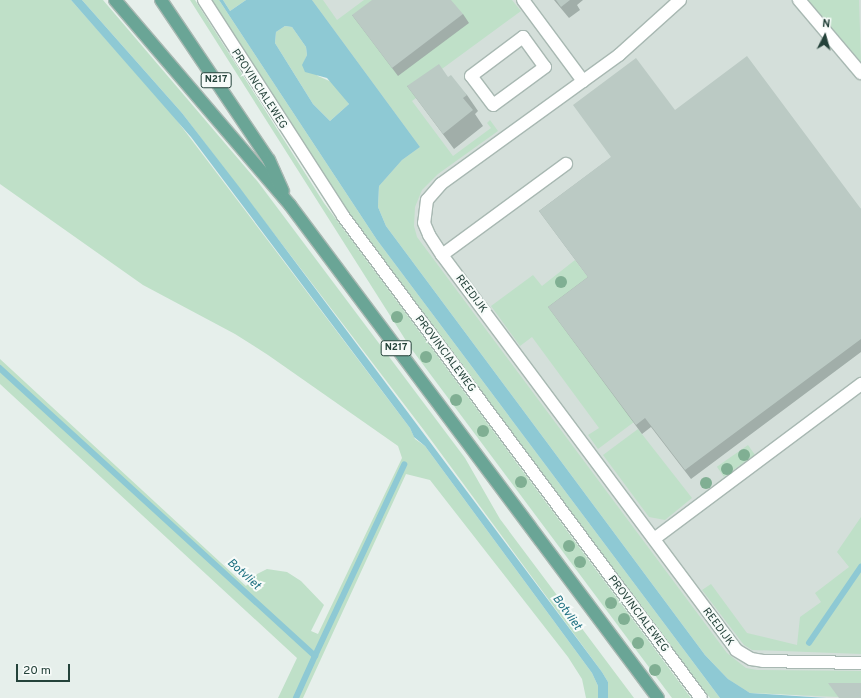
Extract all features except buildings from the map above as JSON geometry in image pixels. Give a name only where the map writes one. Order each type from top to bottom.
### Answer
[{"type":"main road","name":"N217","points":[[115,0],[290,204],[658,698]]},
{"type":"main road","name":"N217","points":[[161,0],[269,160],[290,204]]},
{"type":"street","name":"PROVINCIALEWEG","points":[[204,0],[343,216],[700,698]]},
{"type":"street","points":[[523,0],[583,81]]},
{"type":"street","name":"REEDIJK","points":[[680,0],[635,41],[583,81],[441,184],[430,195],[424,211],[424,223],[429,235],[442,255],[723,634],[745,657],[763,662],[861,663]]},
{"type":"street","points":[[799,0],[861,73]]},
{"type":"street","points":[[523,37],[545,67],[492,105],[471,76],[523,37],[541,24]]},
{"type":"street","points":[[442,255],[566,164]]},
{"type":"street","points":[[654,539],[861,384]]},
{"type":"shaded area","points":[[312,0],[861,0],[861,698],[827,698],[743,691],[728,679],[379,186]]},
{"type":"green space","points":[[0,0],[71,0],[172,114],[410,428],[415,439],[425,446],[592,673],[598,686],[598,698],[586,698],[582,679],[568,657],[430,480],[406,474],[303,698],[278,698],[297,658],[0,384],[0,359],[246,586],[257,574],[267,569],[287,572],[301,581],[324,605],[311,631],[318,634],[402,458],[398,446],[268,355],[235,334],[143,285],[0,184]]},
{"type":"green space","points":[[82,0],[103,0],[258,182],[465,458],[500,519],[634,698],[608,698],[608,682],[602,672],[423,429],[182,113]]},
{"type":"green space","points":[[190,0],[195,0],[324,203],[691,698],[672,698],[410,347]]},
{"type":"green space","points":[[211,0],[219,0],[377,240],[720,698],[710,698],[395,279],[340,202]]},
{"type":"green space","points":[[223,0],[246,0],[230,11]]},
{"type":"green space","points":[[312,0],[323,0],[337,20],[364,0],[512,0],[521,11],[435,74],[439,81],[412,101],[453,156],[491,128],[487,123],[490,120],[498,131],[438,174],[422,190],[415,207],[414,226],[417,237],[727,653],[746,668],[757,670],[861,671],[861,698],[750,693],[728,679],[705,655],[386,226],[378,207],[379,186],[402,160],[420,147]]},
{"type":"green space","points":[[808,0],[859,0],[861,62]]},
{"type":"green space","points":[[285,26],[292,27],[306,47],[307,55],[304,62],[318,76],[334,83],[349,104],[330,121],[313,104],[275,43],[276,32]]},
{"type":"green space","points":[[575,260],[594,285],[634,422],[598,449],[588,435],[599,428],[532,337],[520,346],[491,306],[533,275],[542,286]]},
{"type":"green space","points":[[638,429],[692,498],[665,520],[649,517],[603,455]]},
{"type":"green space","points":[[748,445],[755,455],[724,477],[717,467]]},
{"type":"green space","points":[[861,517],[861,654],[752,650],[744,645],[702,590],[711,584],[747,633],[797,645],[800,617],[821,602],[815,593],[849,567],[837,552]]},
{"type":"water","points":[[71,0],[82,0],[182,113],[240,188],[602,672],[608,682],[608,698],[598,698],[598,686],[592,673],[425,446],[414,437],[410,428],[191,137]]},
{"type":"water","points":[[219,0],[223,0],[230,11],[246,0],[312,0],[420,147],[402,160],[379,186],[378,207],[386,226],[705,655],[728,679],[750,693],[827,698],[720,698],[377,240]],"holes":[[[285,26],[292,27],[306,47],[307,55],[302,65],[305,72],[327,78],[349,104],[330,121],[313,104],[275,43],[276,32]]]},
{"type":"waterway","name":"Botvliet","points":[[0,368],[315,656],[404,465]]},
{"type":"waterway","points":[[809,643],[861,567]]},
{"type":"waterway","points":[[296,698],[315,656]]}]
